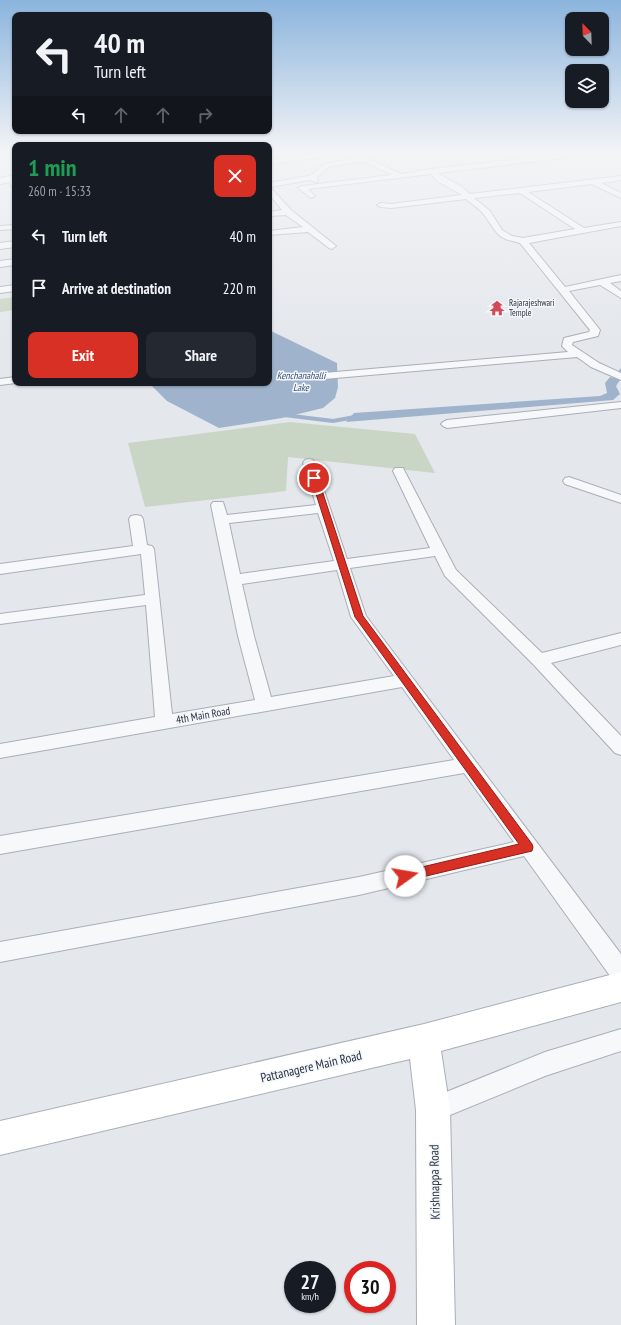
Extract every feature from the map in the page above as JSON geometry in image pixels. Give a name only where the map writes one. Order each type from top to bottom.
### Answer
[{"type":"street","points":[[293,216],[332,246]]},
{"type":"street","points":[[488,216],[499,232],[509,238],[522,242],[621,224]]},
{"type":"street","points":[[560,216],[583,231]]},
{"type":"street","points":[[0,228],[12,227]]},
{"type":"street","points":[[272,233],[310,229]]},
{"type":"street","points":[[522,242],[595,330],[594,334],[591,336],[568,340],[567,346],[595,365],[619,376]]},
{"type":"street","points":[[0,246],[12,244]]},
{"type":"street","points":[[0,264],[12,262]]},
{"type":"street","points":[[562,290],[621,278]]},
{"type":"street","points":[[602,282],[621,295]]},
{"type":"street","points":[[0,290],[12,288]]},
{"type":"street","points":[[324,376],[396,371],[577,354]]},
{"type":"street","points":[[422,355],[429,368]]},
{"type":"street","points":[[390,358],[396,371]]},
{"type":"street","points":[[0,382],[12,380]]},
{"type":"street","points":[[447,424],[621,405]]},
{"type":"street","points":[[309,463],[359,617],[621,972]]},
{"type":"street","points":[[399,471],[450,573],[539,660],[621,748]]},
{"type":"street","points":[[569,481],[621,499]]},
{"type":"street","points":[[218,505],[246,636],[264,704]]},
{"type":"street","points":[[221,520],[324,508]]},
{"type":"street","points":[[136,520],[141,550]]},
{"type":"street","points":[[0,569],[147,549],[164,722]]},
{"type":"street","points":[[234,580],[439,551]]},
{"type":"street","points":[[0,619],[152,599]]},
{"type":"street","points":[[539,660],[621,638]]},
{"type":"street","name":"4th Main Road","points":[[0,751],[406,680]]},
{"type":"street","points":[[0,845],[468,765]]},
{"type":"street","points":[[0,952],[359,886],[528,847]]},
{"type":"street","name":"Pattanagere Main Road","points":[[0,1138],[424,1040],[621,987]]},
{"type":"street","name":"Krishnappa Road","points":[[424,1040],[433,1110],[436,1325]]},
{"type":"street","points":[[433,1110],[545,1064],[621,1040]]},
{"type":"green space","points":[[12,297],[12,310],[0,312],[0,299]]},
{"type":"green space","points":[[290,422],[415,434],[435,473],[288,457],[286,491],[145,507],[128,443]]},
{"type":"water","name":"Kenchanahalli Lake","points":[[272,331],[337,363],[338,387],[335,398],[323,408],[282,418],[219,428],[167,401],[152,386],[272,386]]},
{"type":"water","points":[[610,377],[620,380],[616,386],[620,394],[613,400],[346,422],[354,413],[600,396],[607,393],[605,383]]},
{"type":"waterway","points":[[614,381],[621,370]]},
{"type":"waterway","points":[[612,384],[615,380]]},
{"type":"waterway","points":[[284,415],[333,421],[355,417]]},
{"type":"place","name":"Rajarajeshwari Temple","points":[[497,308]]},
{"type":"route","points":[[314,478],[359,617],[528,847],[405,876]]}]
